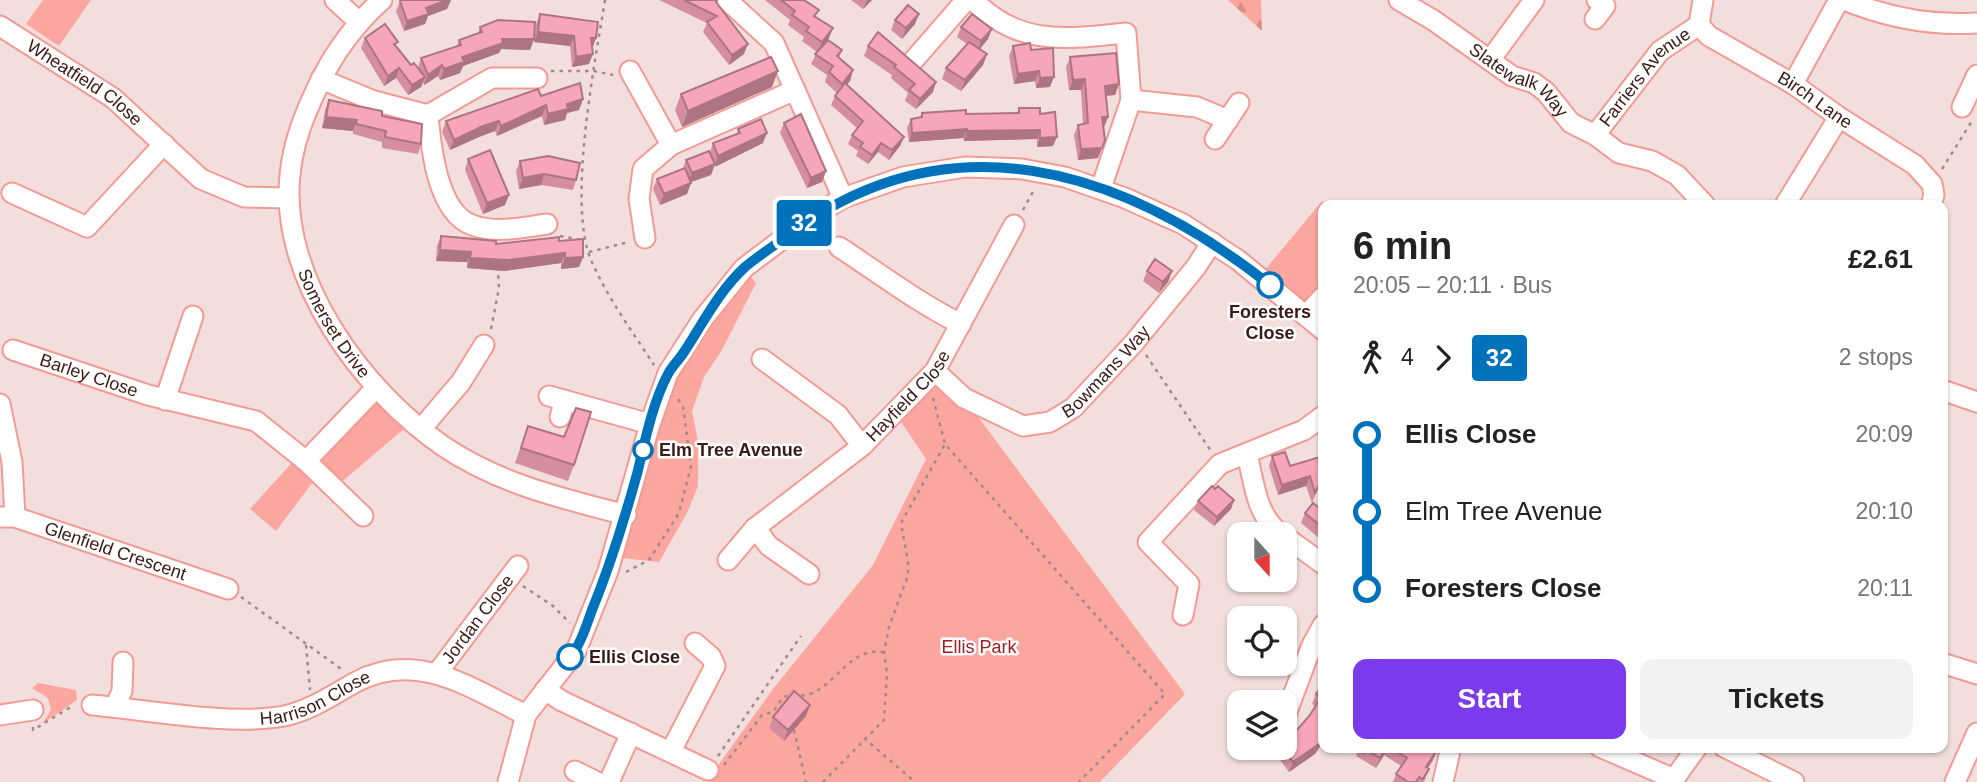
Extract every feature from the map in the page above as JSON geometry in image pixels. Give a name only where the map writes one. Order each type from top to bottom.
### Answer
[{"type":"street","points":[[335,0],[358,21]]},
{"type":"street","name":"Somerset Drive","points":[[382,0],[358,21],[321,79],[301,125],[290,174],[289,198],[292,230],[303,267],[338,337],[376,388],[421,429],[475,465],[507,481],[541,494],[626,515]]},
{"type":"street","points":[[727,0],[774,43],[843,198]]},
{"type":"street","points":[[913,61],[966,0]]},
{"type":"street","points":[[973,0],[1000,24],[1033,35],[1069,38],[1125,28],[1131,100],[1101,188]]},
{"type":"street","name":"Slatewalk Way","points":[[1399,0],[1512,76],[1534,83],[1546,92],[1571,123],[1595,135],[1619,153],[1653,161],[1677,175],[1700,200]]},
{"type":"street","points":[[1490,60],[1534,0]]},
{"type":"street","points":[[1699,25],[1703,0]]},
{"type":"street","points":[[1793,84],[1839,0]]},
{"type":"street","points":[[1844,0],[1868,10],[1942,25],[1977,23]]},
{"type":"street","name":"Birch Lane","points":[[1699,25],[1709,36],[1793,84],[1915,165],[1932,184]]},
{"type":"street","name":"Farriers Avenue","points":[[1595,135],[1660,51],[1699,25]]},
{"type":"street","name":"Wheatfield Close","points":[[0,26],[113,98],[201,179],[225,192],[244,197],[289,198]]},
{"type":"street","points":[[630,71],[671,145]]},
{"type":"street","points":[[1970,109],[1977,75]]},
{"type":"street","points":[[321,79],[374,101],[428,115],[492,78],[537,78]]},
{"type":"street","points":[[645,238],[639,199],[643,169],[671,145],[795,90]]},
{"type":"street","points":[[1131,100],[1197,107],[1228,120]]},
{"type":"street","points":[[1215,139],[1239,103]]},
{"type":"street","points":[[428,115],[433,161],[450,206],[471,225],[496,229],[547,224]]},
{"type":"street","points":[[1788,200],[1839,117]]},
{"type":"street","points":[[12,193],[87,227],[164,144]]},
{"type":"street","points":[[508,782],[526,715],[576,650],[608,571],[650,424],[665,382],[702,320],[744,268],[809,219],[843,198],[870,186],[938,170],[990,167],[1044,173],[1101,188],[1183,224],[1212,242],[1318,325]]},
{"type":"street","points":[[1932,184],[1932,200]]},
{"type":"street","name":"Hayfield Close","points":[[728,560],[755,528],[862,446],[932,374],[1014,225]]},
{"type":"street","name":"Bowmans Way","points":[[932,374],[964,398],[1023,426],[1049,422],[1073,408],[1133,344],[1196,267],[1212,242]]},
{"type":"street","points":[[839,247],[902,287],[927,308],[961,324]]},
{"type":"street","points":[[1307,314],[1318,302]]},
{"type":"street","points":[[165,400],[193,316]]},
{"type":"street","points":[[421,429],[461,382],[484,345]]},
{"type":"street","name":"Barley Close","points":[[13,350],[165,400],[256,421],[306,461],[363,516]]},
{"type":"street","points":[[762,359],[838,415],[862,446]]},
{"type":"street","points":[[306,461],[376,388]]},
{"type":"street","points":[[1948,392],[1977,402]]},
{"type":"street","points":[[0,404],[12,462],[8,517]]},
{"type":"street","points":[[558,404],[650,424]]},
{"type":"street","points":[[1184,615],[1189,584],[1148,542],[1220,464],[1304,430],[1318,420]]},
{"type":"street","points":[[1247,454],[1262,513],[1268,522]]},
{"type":"street","name":"Glenfield Crescent","points":[[8,517],[228,589]]},
{"type":"street","points":[[755,528],[769,546],[809,574]]},
{"type":"street","points":[[1297,545],[1318,560]]},
{"type":"street","name":"Jordan Close","points":[[438,672],[514,572]]},
{"type":"street","points":[[1296,690],[1318,637]]},
{"type":"street","points":[[671,751],[715,666],[710,657],[695,643]]},
{"type":"street","points":[[115,707],[122,691],[123,662]]},
{"type":"street","points":[[1948,665],[1977,674]]},
{"type":"street","name":"Harrison Close","points":[[92,705],[255,719],[311,708],[358,681],[409,669],[438,672],[526,715]]},
{"type":"street","points":[[545,690],[631,733],[716,768]]},
{"type":"street","points":[[0,715],[33,710]]},
{"type":"street","points":[[609,782],[631,733]]},
{"type":"street","points":[[1955,782],[1977,733]]},
{"type":"street","points":[[1443,782],[1450,753]]},
{"type":"street","points":[[1613,753],[1673,781],[1692,753]]},
{"type":"street","points":[[1736,753],[1794,782]]},
{"type":"street","points":[[575,772],[597,782]]},
{"type":"path","points":[[605,0],[582,177],[585,240],[612,300],[683,407],[691,466],[679,513],[649,560],[626,572]]},
{"type":"path","points":[[537,78],[539,67],[556,73],[594,71],[610,76],[630,71]]},
{"type":"path","points":[[1932,184],[1970,109]]},
{"type":"path","points":[[1014,225],[1044,173]]},
{"type":"path","points":[[547,224],[550,235],[585,240]]},
{"type":"path","points":[[589,252],[645,238]]},
{"type":"path","points":[[484,345],[492,326],[499,288],[498,265]]},
{"type":"path","points":[[1133,344],[1143,351],[1220,464]]},
{"type":"path","points":[[932,374],[944,444],[1165,694],[1079,782]]},
{"type":"path","points":[[823,782],[884,720],[887,674],[884,652],[889,627],[908,575],[901,523],[944,444]]},
{"type":"path","points":[[514,572],[582,635]]},
{"type":"path","points":[[228,589],[358,681]]},
{"type":"path","points":[[716,768],[801,636]]},
{"type":"path","points":[[306,644],[311,708]]},
{"type":"path","points":[[716,768],[762,715],[774,712],[783,696],[808,695],[852,658],[874,650],[884,652]]},
{"type":"path","points":[[33,710],[33,730],[45,726],[74,705],[92,705]]},
{"type":"path","points":[[774,712],[778,716]]},
{"type":"path","points":[[794,730],[806,782]]},
{"type":"path","points":[[864,738],[915,782]]},
{"type":"green space","points":[[43,0],[91,0],[59,46],[26,24]]},
{"type":"green space","points":[[1228,0],[1261,0],[1262,31]]},
{"type":"green space","points":[[1318,206],[1318,302],[1307,314],[1259,277]]},
{"type":"green space","points":[[744,268],[756,283],[722,350],[704,377],[692,411],[698,442],[698,486],[688,511],[659,562],[612,557],[665,382]]},
{"type":"green space","name":"Ellis Park","points":[[935,371],[964,398],[1185,694],[1100,782],[706,782],[773,689],[873,565],[926,459],[895,413]]},
{"type":"green space","points":[[376,388],[412,422],[344,480],[331,485],[319,474],[276,531],[250,509],[299,455]]},
{"type":"green space","points":[[38,683],[76,690],[77,700],[42,724],[51,710],[48,698],[32,688]]},
{"type":"building","points":[[447,0],[426,8],[429,14],[407,21],[400,1]]},
{"type":"building","points":[[684,0],[717,0],[748,44],[732,55],[707,22],[717,16]]},
{"type":"building","points":[[781,0],[804,0],[819,10],[814,16],[833,28],[822,42],[806,31],[809,27],[792,15],[795,11]]},
{"type":"building","points":[[908,5],[919,14],[906,28],[895,20]]},
{"type":"building","points":[[540,14],[598,22],[596,38],[591,38],[593,54],[576,57],[574,36],[538,32]]},
{"type":"building","points":[[972,14],[992,29],[981,41],[961,27]]},
{"type":"building","points":[[498,20],[535,22],[534,39],[502,39],[503,43],[462,57],[464,62],[444,69],[442,65],[428,75],[421,58],[461,45],[459,40],[482,32],[480,27]]},
{"type":"building","points":[[385,24],[398,42],[394,44],[425,77],[412,85],[399,68],[388,76],[365,38]]},
{"type":"building","points":[[878,32],[936,82],[920,99],[909,90],[915,84],[894,67],[896,65],[868,46]]},
{"type":"building","points":[[828,40],[842,50],[837,56],[853,70],[842,84],[829,72],[833,66],[815,54]]},
{"type":"building","points":[[969,42],[987,54],[965,80],[946,68]]},
{"type":"building","points":[[1030,43],[1031,50],[1053,48],[1054,77],[1040,78],[1039,71],[1018,74],[1013,46]]},
{"type":"building","points":[[1116,53],[1119,84],[1105,86],[1108,117],[1102,117],[1105,140],[1102,148],[1081,149],[1078,125],[1088,123],[1085,79],[1073,80],[1070,57]]},
{"type":"building","points":[[771,57],[778,71],[688,111],[681,94]]},
{"type":"building","points":[[580,83],[583,99],[567,104],[568,109],[548,114],[546,105],[501,126],[499,121],[454,140],[446,121],[538,89],[541,96]]},
{"type":"building","points":[[845,83],[904,137],[892,150],[881,143],[872,155],[860,147],[863,143],[852,135],[863,121],[835,96]]},
{"type":"building","points":[[329,100],[382,111],[382,116],[422,124],[421,144],[385,137],[386,131],[356,124],[357,120],[326,117]]},
{"type":"building","points":[[1019,108],[1040,108],[1040,114],[1055,112],[1057,137],[1040,138],[1040,130],[967,129],[912,133],[911,119],[922,117],[922,113],[966,110],[966,114],[1019,113]]},
{"type":"building","points":[[801,114],[826,171],[811,178],[784,123]]},
{"type":"building","points":[[761,119],[767,133],[718,156],[713,143],[740,133],[738,129]]},
{"type":"building","points":[[490,150],[509,195],[487,203],[468,159]]},
{"type":"building","points":[[709,151],[715,164],[692,173],[686,160]]},
{"type":"building","points":[[548,156],[580,163],[576,180],[544,174],[523,178],[520,161]]},
{"type":"building","points":[[685,168],[691,183],[664,194],[657,179]]},
{"type":"building","points":[[441,236],[496,241],[496,244],[559,237],[559,241],[583,239],[583,257],[565,258],[565,253],[508,260],[470,258],[471,252],[440,250]]},
{"type":"building","points":[[1155,259],[1172,271],[1163,282],[1147,271]]},
{"type":"building","points":[[576,408],[591,412],[574,465],[521,448],[528,426],[564,437]]},
{"type":"building","points":[[1285,452],[1290,466],[1318,458],[1318,487],[1315,493],[1310,476],[1282,485],[1272,456]]},
{"type":"building","points":[[1212,486],[1215,489],[1218,486],[1234,500],[1217,517],[1198,501]]},
{"type":"building","points":[[1313,503],[1318,507],[1318,524],[1305,513]]},
{"type":"building","points":[[794,691],[810,705],[788,730],[773,717]]},
{"type":"building","points":[[1318,702],[1318,745],[1297,759],[1297,730]]},
{"type":"building","points":[[1399,753],[1435,753],[1426,767],[1429,769],[1423,779],[1419,777],[1416,782],[1408,782],[1396,774],[1407,758]]},
{"type":"bus line","name":"32","points":[[570,657],[576,650],[608,571],[650,424],[668,373],[684,352],[702,320],[744,268],[809,219],[843,198],[870,186],[903,177],[965,167],[1022,169],[1065,177],[1101,188],[1183,224],[1270,285]]},
{"type":"place","name":"Foresters Close","points":[[1270,285]]},
{"type":"place","name":"Elm Tree Avenue","points":[[643,450]]},
{"type":"place","name":"Ellis Close","points":[[570,657]]}]
